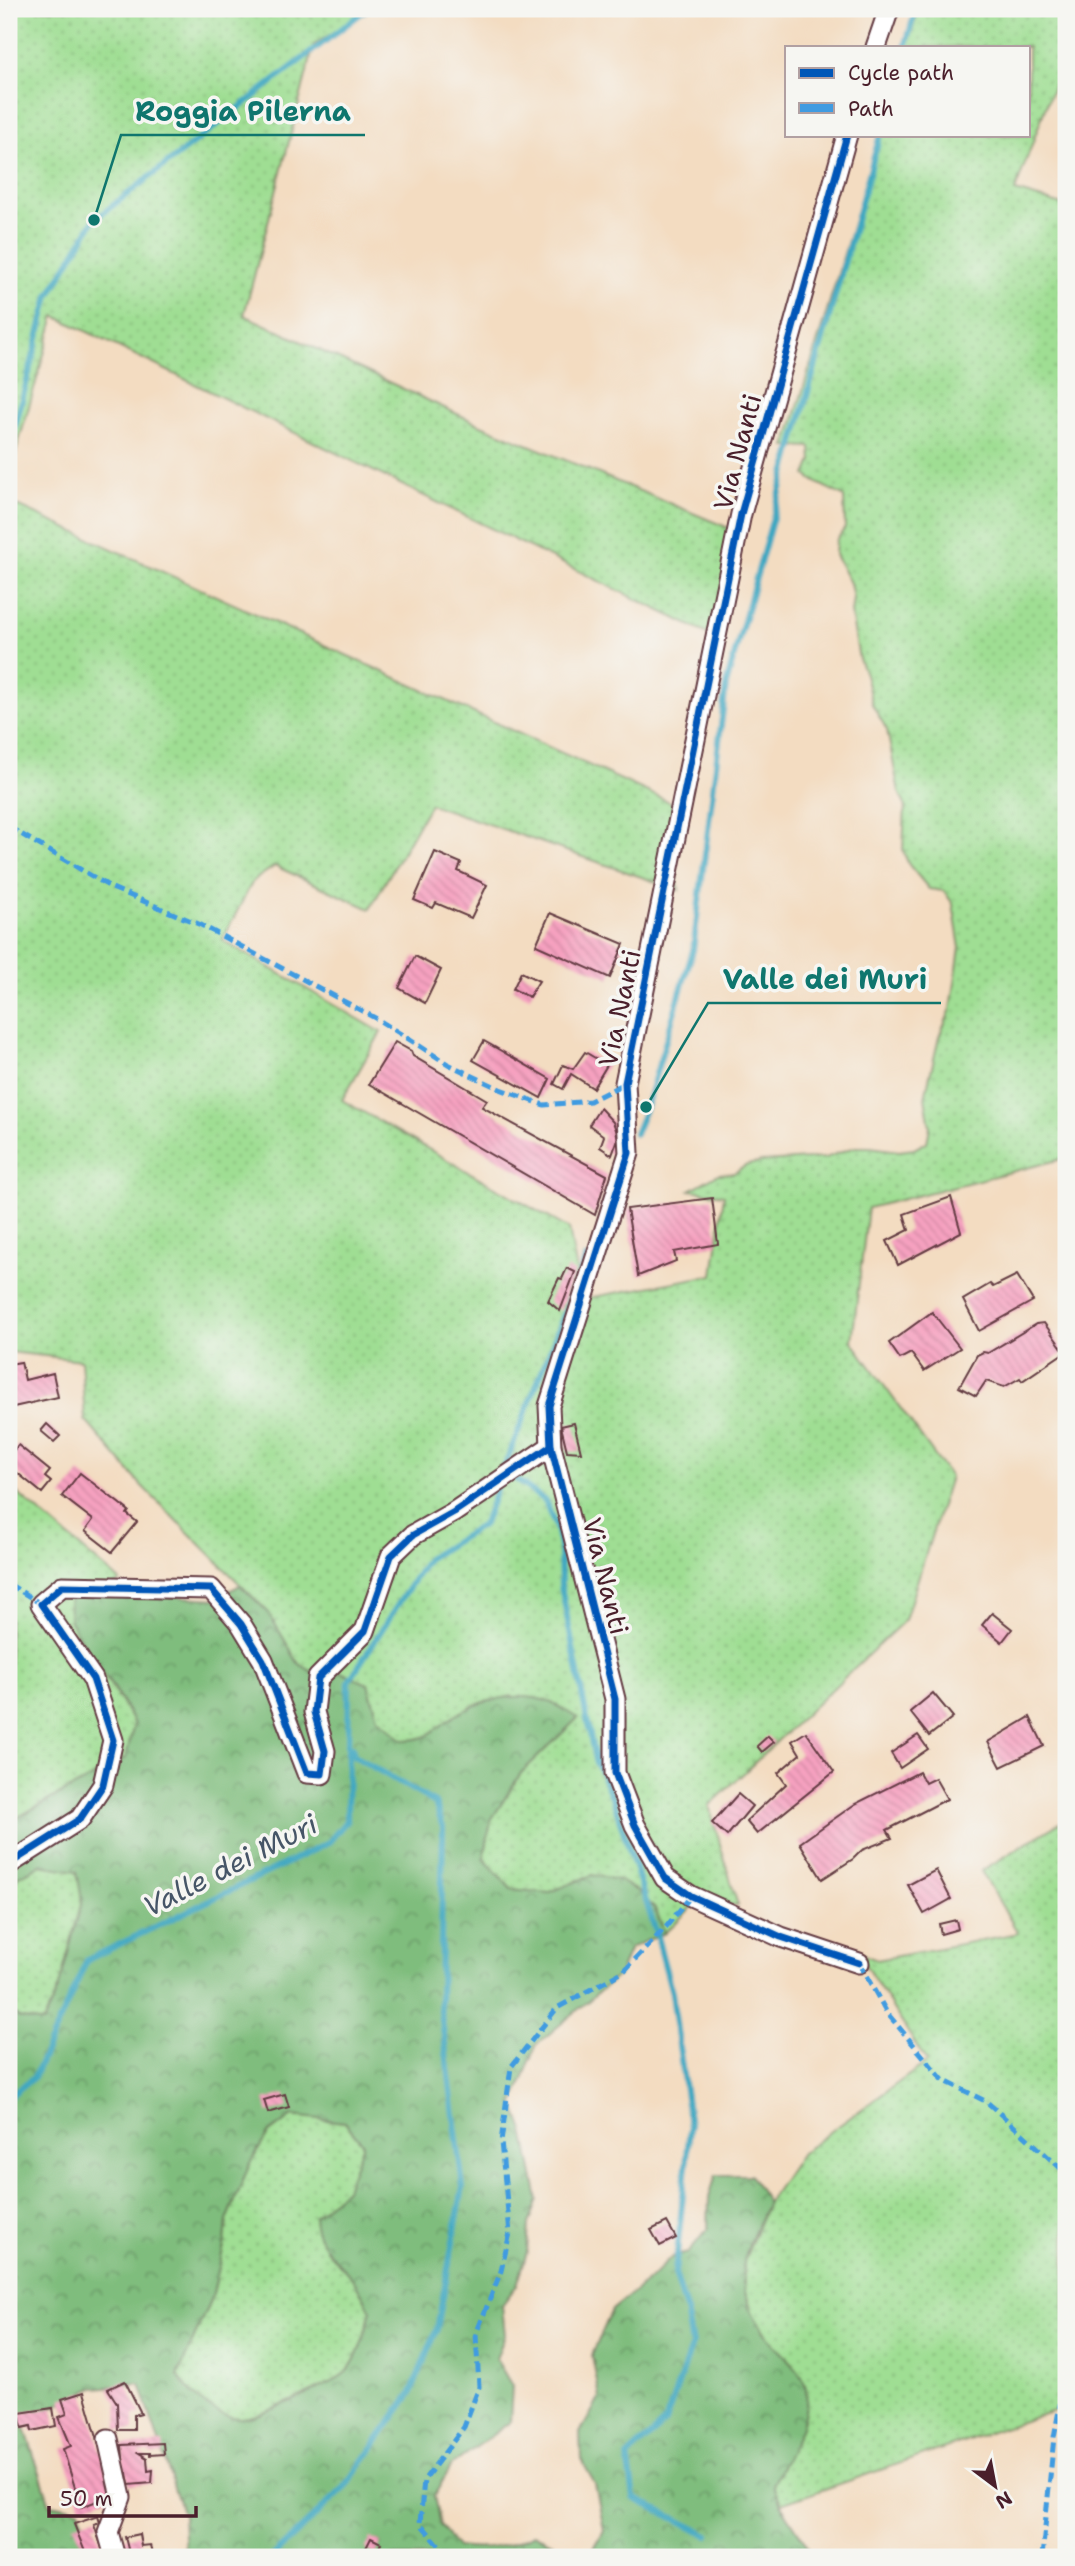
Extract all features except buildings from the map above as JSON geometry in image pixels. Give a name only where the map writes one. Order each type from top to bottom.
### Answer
[{"type":"street","points":[[876,46],[889,9]]},
{"type":"street","name":"Via Nanti","points":[[847,136],[741,514],[625,1083],[629,1153],[549,1406],[551,1446],[615,1699],[615,1773],[635,1825],[666,1878],[691,1896],[782,1937],[859,1963]]},
{"type":"street","points":[[9,1864],[80,1819],[103,1785],[113,1740],[93,1679],[41,1604],[62,1586],[211,1589],[241,1624],[263,1660],[307,1773],[323,1774],[325,1751],[314,1712],[318,1678],[365,1631],[391,1556],[413,1535],[454,1513],[551,1446]]},
{"type":"street","points":[[108,2439],[121,2497],[108,2532],[115,2557]]},
{"type":"green space","points":[[9,9],[370,9],[314,45],[244,315],[481,425],[741,533],[718,639],[55,316],[9,476]]},
{"type":"green space","points":[[919,9],[1066,9],[1066,51],[1015,191],[1066,206],[1066,1158],[868,1208],[852,1341],[950,1477],[905,1620],[709,1806],[738,1906],[694,1905],[665,1933],[655,1909],[592,1875],[548,1893],[511,1889],[484,1859],[491,1820],[521,1773],[577,1718],[512,1696],[477,1704],[422,1740],[402,1740],[378,1718],[368,1684],[324,1679],[298,1663],[268,1612],[142,1486],[85,1420],[81,1360],[9,1352],[9,502],[683,808],[673,854],[679,890],[430,804],[370,909],[275,866],[253,881],[222,940],[381,1032],[342,1100],[569,1229],[582,1299],[713,1275],[724,1195],[690,1190],[718,1174],[734,1173],[747,1165],[825,1158],[855,1147],[899,1151],[914,1149],[927,1142],[930,1127],[925,1097],[939,1037],[951,1009],[960,948],[953,904],[944,891],[929,889],[909,865],[903,851],[905,805],[899,792],[887,730],[872,704],[859,659],[851,613],[853,598],[850,583],[835,555],[836,541],[845,528],[844,497],[806,475],[812,461],[811,447],[786,446],[880,136],[1030,136],[1030,46],[907,46]]},
{"type":"green space","points":[[9,1486],[120,1581],[70,1621],[134,1724],[126,1758],[9,1823]]},
{"type":"green space","points":[[240,1585],[268,1612],[298,1663],[324,1679],[341,1672],[368,1684],[378,1718],[402,1740],[424,1737],[461,1712],[500,1698],[528,1697],[541,1700],[578,1718],[521,1773],[491,1820],[484,1859],[511,1889],[548,1893],[592,1875],[618,1880],[640,1893],[655,1909],[665,1933],[630,1948],[619,1975],[536,2045],[514,2104],[524,2131],[538,2200],[529,2224],[527,2252],[517,2285],[502,2305],[505,2335],[496,2359],[512,2386],[510,2422],[452,2465],[434,2496],[440,2525],[457,2547],[497,2547],[534,2534],[580,2557],[185,2557],[183,2515],[140,2384],[94,2388],[23,2422],[50,2504],[79,2509],[93,2557],[9,2557],[9,2008],[19,2018],[43,2023],[59,1987],[82,1901],[77,1871],[40,1865],[9,1881],[9,1823],[126,1758],[134,1724],[115,1689],[92,1659],[70,1621],[69,1590],[215,1599]],"holes":[[[292,2116],[345,2122],[363,2144],[346,2189],[314,2216],[322,2244],[354,2281],[371,2310],[359,2350],[344,2374],[312,2392],[246,2418],[220,2413],[197,2397],[178,2376],[213,2293],[227,2221],[249,2165],[268,2134]]]},
{"type":"green space","points":[[1066,1819],[1065,2407],[781,2504],[773,2485],[800,2428],[792,2364],[770,2340],[753,2314],[744,2289],[744,2261],[768,2202],[801,2153],[927,2062],[857,1952],[877,1960],[1018,1933],[981,1871]]},
{"type":"green space","points":[[40,1865],[78,1871],[82,1901],[59,1988],[43,2023],[18,2018],[9,2008],[9,1881]]},
{"type":"green space","points":[[292,2116],[345,2122],[363,2144],[346,2189],[314,2216],[327,2251],[354,2280],[371,2310],[360,2349],[353,2364],[344,2374],[319,2389],[262,2413],[239,2418],[212,2409],[178,2376],[213,2293],[227,2221],[249,2165],[268,2134]]},
{"type":"green space","points":[[716,2175],[750,2175],[768,2202],[744,2262],[744,2286],[751,2310],[763,2331],[799,2373],[805,2384],[806,2402],[801,2427],[773,2485],[781,2505],[810,2549],[810,2557],[589,2557],[604,2530],[595,2484],[581,2459],[580,2433],[600,2397],[592,2355],[612,2310],[672,2257],[688,2253],[708,2228],[709,2197]]},
{"type":"waterway","points":[[9,450],[49,296],[94,220],[367,9]]},
{"type":"waterway","name":"Valle dei Muri","points":[[905,46],[916,9]]},
{"type":"waterway","name":"Valle dei Muri","points":[[635,1134],[646,1107],[693,950],[726,685],[880,136]]},
{"type":"waterway","name":"Valle dei Muri","points":[[502,1473],[586,1258]]},
{"type":"waterway","points":[[513,1477],[545,1501],[556,1527],[560,1547],[561,1586],[595,1760],[613,1799],[655,1929],[672,1993],[690,2127],[675,2273],[686,2310],[692,2345],[665,2422],[628,2456],[634,2498],[708,2535]]},
{"type":"waterway","name":"Valle dei Muri","points":[[9,2097],[34,2077],[87,1960],[328,1843],[347,1820],[349,1681],[427,1559],[484,1524],[496,1490]]},
{"type":"waterway","points":[[272,2557],[345,2487],[411,2393],[437,2329],[463,2187],[440,2004],[443,1827],[435,1803],[354,1756],[352,1747]]},
{"type":"marked path","points":[[9,827],[112,888],[201,925],[377,1019],[448,1064],[500,1089],[544,1105],[590,1101],[625,1083]]},
{"type":"marked path","points":[[9,1584],[41,1604]]},
{"type":"marked path","points":[[465,2557],[445,2552],[420,2523],[424,2480],[464,2427],[479,2387],[476,2334],[501,2271],[510,2233],[501,2142],[511,2067],[557,2008],[624,1971],[691,1896]]},
{"type":"marked path","points":[[859,1963],[887,2013],[943,2080],[987,2102],[1066,2173]]},
{"type":"marked path","points":[[1042,2557],[1054,2437],[1066,2373]]},
{"type":"cycle path","points":[[847,136],[741,514],[625,1083],[629,1153],[549,1406],[551,1446],[615,1699],[615,1773],[635,1825],[665,1878],[691,1896],[781,1937],[859,1963]]},
{"type":"cycle path","points":[[9,1864],[80,1819],[103,1785],[113,1740],[93,1679],[41,1604],[62,1586],[211,1589],[241,1624],[263,1660],[307,1773],[322,1774],[325,1751],[314,1712],[318,1678],[365,1631],[391,1556],[413,1535],[454,1512],[551,1446]]},
{"type":"place","name":"Roggia Pilerna","points":[[94,220]]},
{"type":"place","name":"Valle dei Muri","points":[[646,1107]]}]
